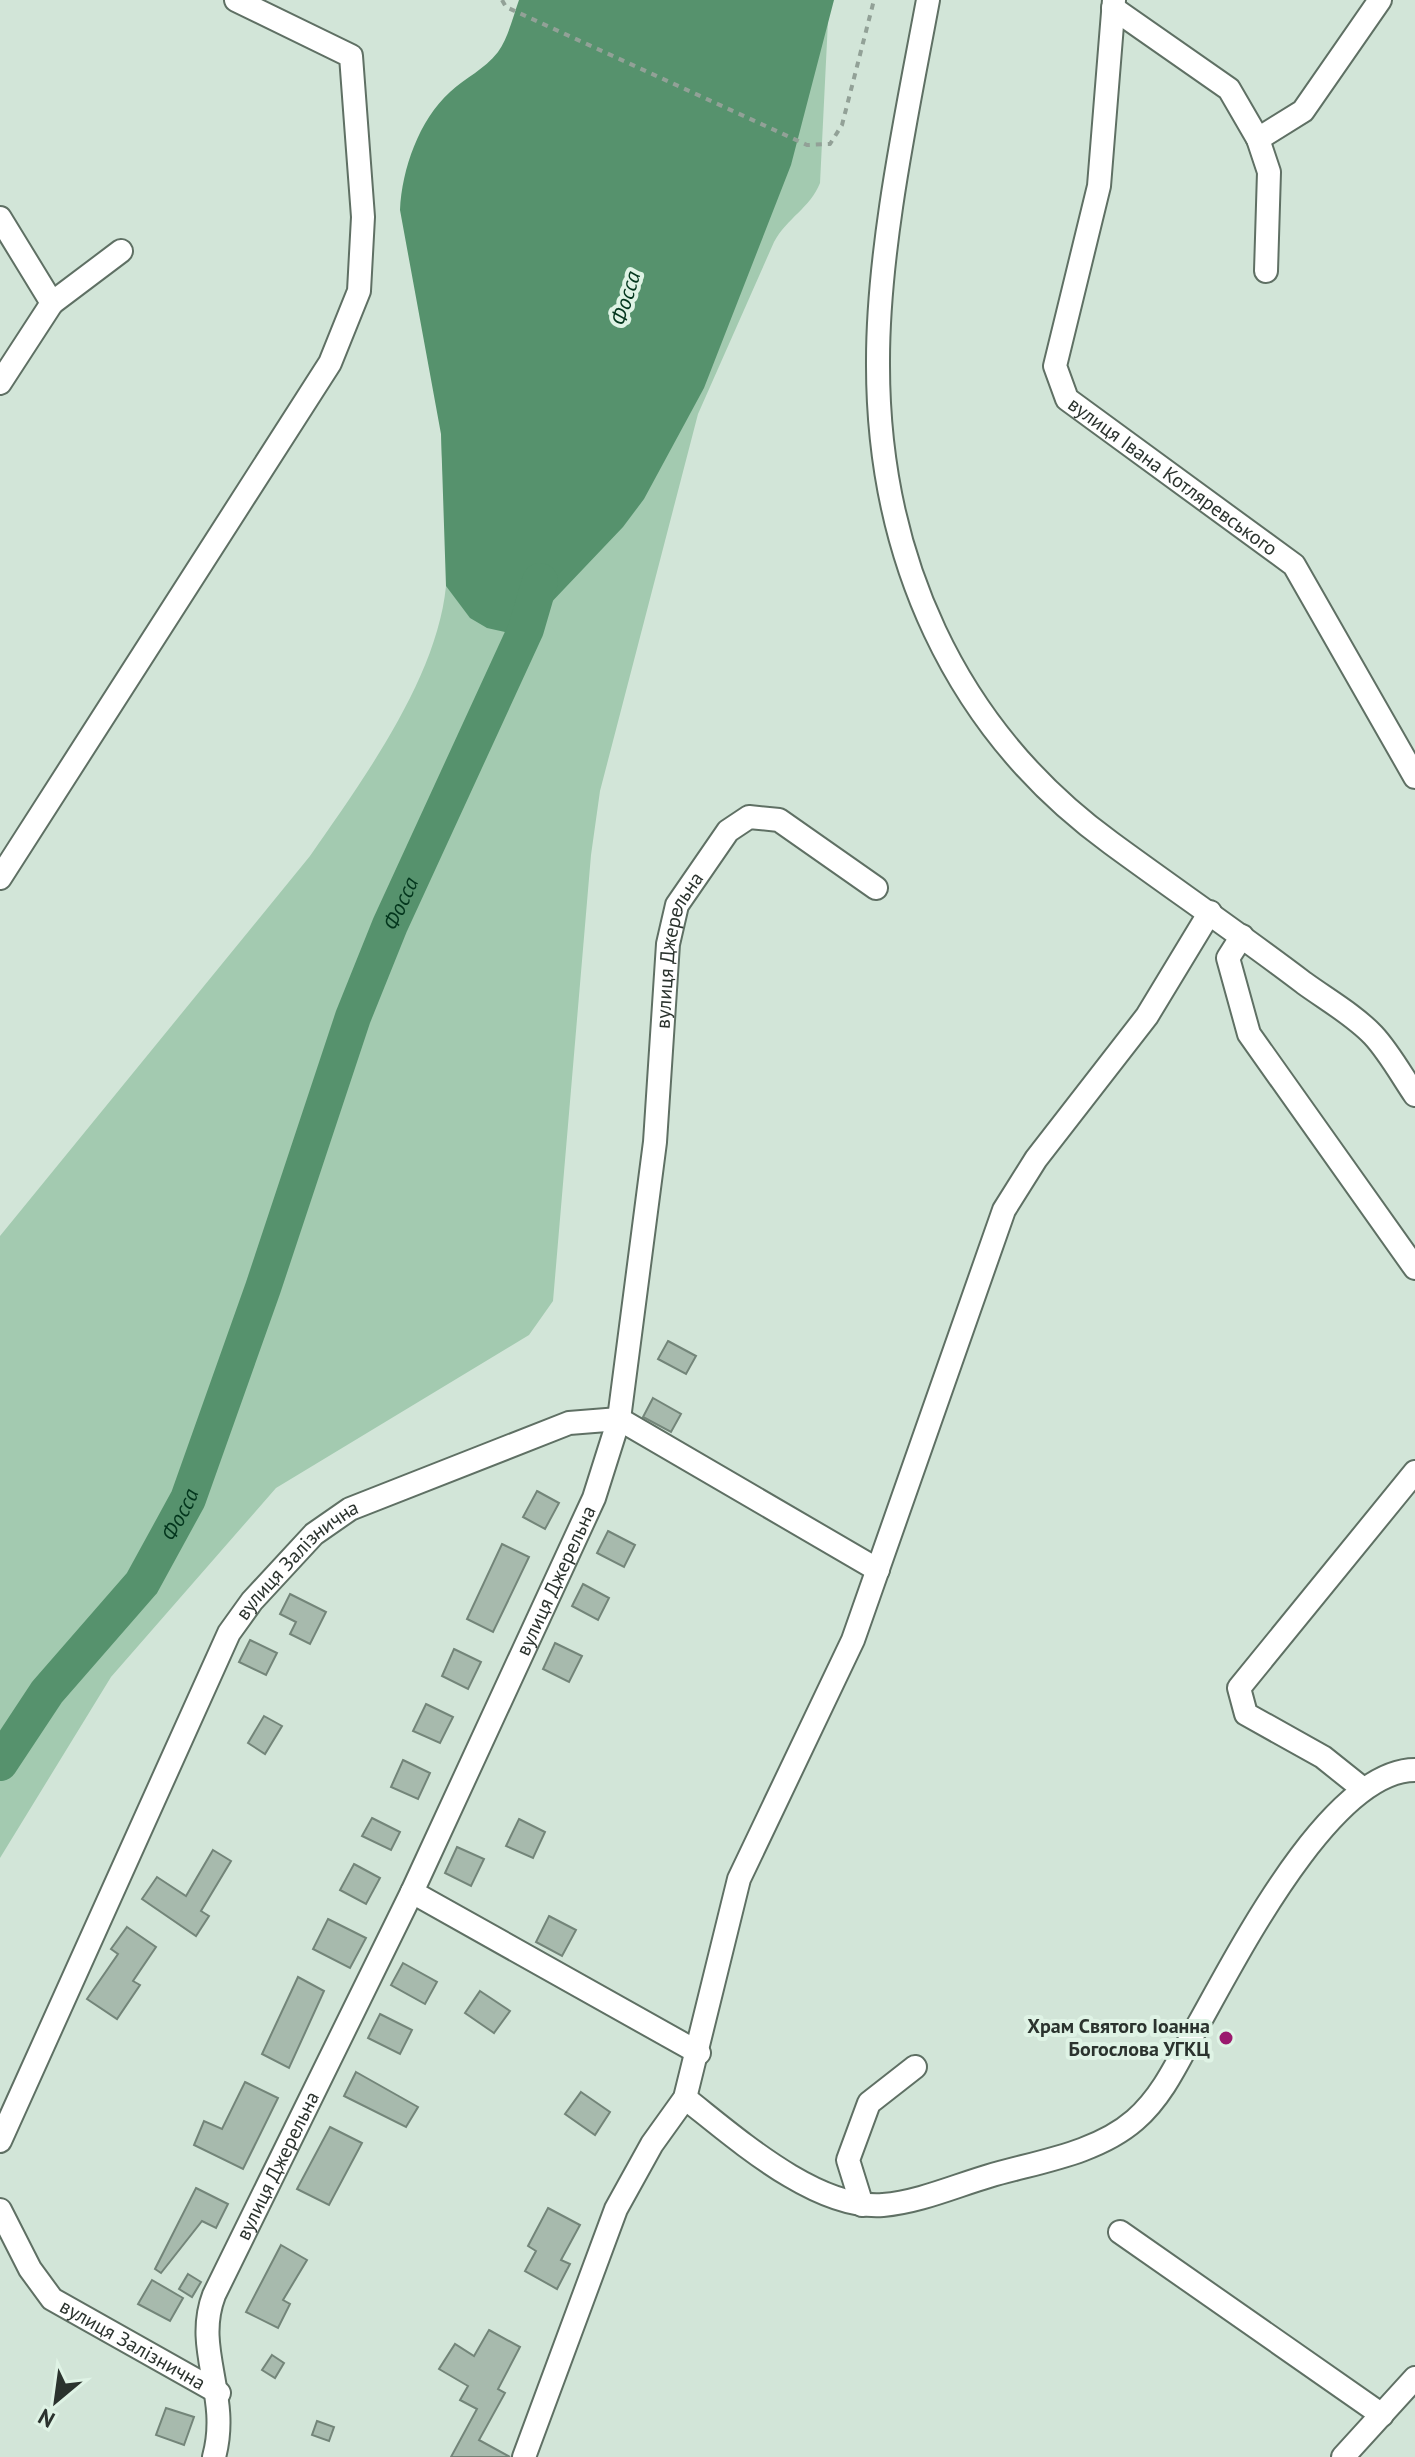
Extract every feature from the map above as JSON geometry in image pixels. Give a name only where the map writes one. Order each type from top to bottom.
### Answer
[{"type":"street","points":[[0,878],[330,363],[359,291],[363,217],[351,56],[236,0]]},
{"type":"street","points":[[928,0],[886,255],[879,324],[878,395],[884,453],[907,568],[949,666],[1013,753],[1078,817],[1373,1035],[1415,1095]]},
{"type":"street","points":[[1258,139],[1303,111],[1380,0]]},
{"type":"street","points":[[1114,4],[1229,89],[1258,139],[1269,172],[1266,271]]},
{"type":"street","name":"вулиця Івана Котляревського","points":[[1114,4],[1099,186],[1055,366],[1067,399],[1294,565],[1415,777]]},
{"type":"street","points":[[0,218],[52,303]]},
{"type":"street","points":[[0,383],[52,303],[121,251]]},
{"type":"street","name":"вулиця Джерельна","points":[[214,2457],[221,2423],[219,2393],[207,2343],[210,2307],[412,1892],[587,1517],[619,1419],[655,1142],[668,944],[677,905],[728,831],[749,817],[779,820],[876,888]]},
{"type":"street","points":[[524,2457],[616,2209],[652,2144],[685,2098],[699,2053],[729,1907],[747,1855],[842,1667],[1004,1210],[1036,1159],[1147,1016],[1210,912]]},
{"type":"street","points":[[1242,936],[1228,958],[1249,1034],[1415,1268]]},
{"type":"street","points":[[619,1419],[878,1570]]},
{"type":"street","name":"вулиця Залізнична","points":[[0,2141],[221,1650],[238,1618],[252,1601],[314,1534],[368,1499],[569,1423],[619,1419]]},
{"type":"street","points":[[1363,1789],[1323,1757],[1246,1714],[1239,1688],[1415,1472]]},
{"type":"street","points":[[685,2098],[746,2146],[798,2178],[841,2202],[862,2205],[903,2202],[1098,2143],[1133,2122],[1157,2096],[1281,1884],[1307,1848],[1363,1789],[1385,1774],[1415,1770]]},
{"type":"street","points":[[412,1892],[699,2053]]},
{"type":"street","points":[[862,2205],[848,2160],[869,2103],[915,2067]]},
{"type":"street","name":"вулиця Залізнична","points":[[0,2210],[30,2269],[52,2299],[219,2393]]},
{"type":"street","points":[[1120,2232],[1382,2415]]},
{"type":"street","points":[[1343,2457],[1415,2378]]},
{"type":"path","points":[[502,0],[506,7],[807,145],[830,144],[842,125],[874,0]]},
{"type":"shaded area","points":[[828,21],[820,183],[774,242],[698,414],[600,791],[591,855],[553,1301],[529,1335],[276,1488],[111,1677],[0,1858],[0,1236],[310,856],[394,728],[428,657],[440,621],[446,586],[441,434]]},
{"type":"water","points":[[519,0],[834,0],[791,165],[704,388],[644,499],[623,527],[526,629],[505,632],[487,628],[470,618],[446,586],[441,434],[400,210],[404,178],[414,146],[429,116],[450,92],[498,52]]},
{"type":"building","points":[[668,1341],[696,1356],[686,1374],[658,1359]]},
{"type":"building","points":[[653,1398],[681,1414],[671,1432],[643,1417]]},
{"type":"building","points":[[537,1491],[559,1503],[545,1529],[523,1517]]},
{"type":"building","points":[[608,1531],[635,1545],[624,1567],[597,1553]]},
{"type":"building","points":[[502,1544],[529,1557],[493,1632],[467,1619]]},
{"type":"building","points":[[583,1584],[609,1598],[598,1620],[572,1606]]},
{"type":"building","points":[[290,1594],[326,1612],[310,1644],[290,1634],[296,1622],[280,1614]]},
{"type":"building","points":[[250,1640],[277,1653],[266,1675],[239,1662]]},
{"type":"building","points":[[555,1643],[582,1656],[569,1682],[543,1669]]},
{"type":"building","points":[[454,1649],[481,1662],[468,1689],[442,1676]]},
{"type":"building","points":[[426,1704],[453,1717],[440,1743],[413,1731]]},
{"type":"building","points":[[264,1716],[282,1726],[265,1754],[248,1743]]},
{"type":"building","points":[[403,1760],[430,1773],[418,1799],[391,1787]]},
{"type":"building","points":[[372,1818],[400,1832],[391,1850],[362,1836]]},
{"type":"building","points":[[519,1819],[545,1832],[533,1858],[506,1846]]},
{"type":"building","points":[[457,1847],[484,1859],[471,1886],[445,1873]]},
{"type":"building","points":[[213,1850],[231,1861],[201,1911],[209,1916],[196,1936],[142,1899],[157,1877],[186,1896]]},
{"type":"building","points":[[354,1864],[380,1878],[366,1904],[340,1890]]},
{"type":"building","points":[[549,1916],[576,1930],[562,1956],[536,1942]]},
{"type":"building","points":[[328,1919],[366,1938],[350,1968],[313,1949]]},
{"type":"building","points":[[127,1927],[156,1947],[133,1981],[140,1985],[117,2019],[87,1999],[118,1954],[111,1949]]},
{"type":"building","points":[[403,1963],[437,1982],[425,2004],[391,1985]]},
{"type":"building","points":[[298,1977],[324,1991],[289,2068],[262,2054]]},
{"type":"building","points":[[480,1991],[510,2011],[494,2033],[465,2013]]},
{"type":"building","points":[[380,2014],[412,2030],[400,2054],[368,2038]]},
{"type":"building","points":[[356,2072],[418,2107],[406,2127],[344,2096]]},
{"type":"building","points":[[245,2082],[278,2098],[243,2169],[194,2145],[204,2121],[222,2129]]},
{"type":"building","points":[[581,2092],[610,2112],[595,2135],[565,2114]]},
{"type":"building","points":[[330,2127],[362,2143],[329,2205],[297,2189]]},
{"type":"building","points":[[196,2188],[228,2204],[216,2228],[202,2221],[161,2273],[155,2269]]},
{"type":"building","points":[[548,2208],[580,2225],[561,2260],[570,2264],[557,2289],[525,2271],[536,2251],[528,2246]]},
{"type":"building","points":[[281,2245],[307,2260],[283,2300],[290,2304],[278,2328],[246,2312]]},
{"type":"building","points":[[188,2274],[201,2282],[192,2297],[179,2289]]},
{"type":"building","points":[[152,2280],[183,2298],[170,2321],[138,2304]]},
{"type":"building","points":[[489,2330],[520,2347],[498,2389],[505,2393],[479,2440],[510,2457],[451,2457],[477,2409],[460,2400],[468,2386],[439,2369],[455,2344],[474,2356]]},
{"type":"building","points":[[272,2355],[284,2363],[275,2378],[262,2370]]},
{"type":"building","points":[[166,2408],[194,2417],[184,2445],[156,2435]]},
{"type":"building","points":[[317,2421],[334,2427],[329,2441],[312,2435]]},
{"type":"waterway","name":"Фосса","points":[[0,1763],[47,1692],[142,1583],[188,1499],[263,1288],[353,1017],[390,925],[526,629],[540,581]]},
{"type":"place","name":"Храм Святого Іоанна Богослова УГКЦ","points":[[1226,2038]]}]
